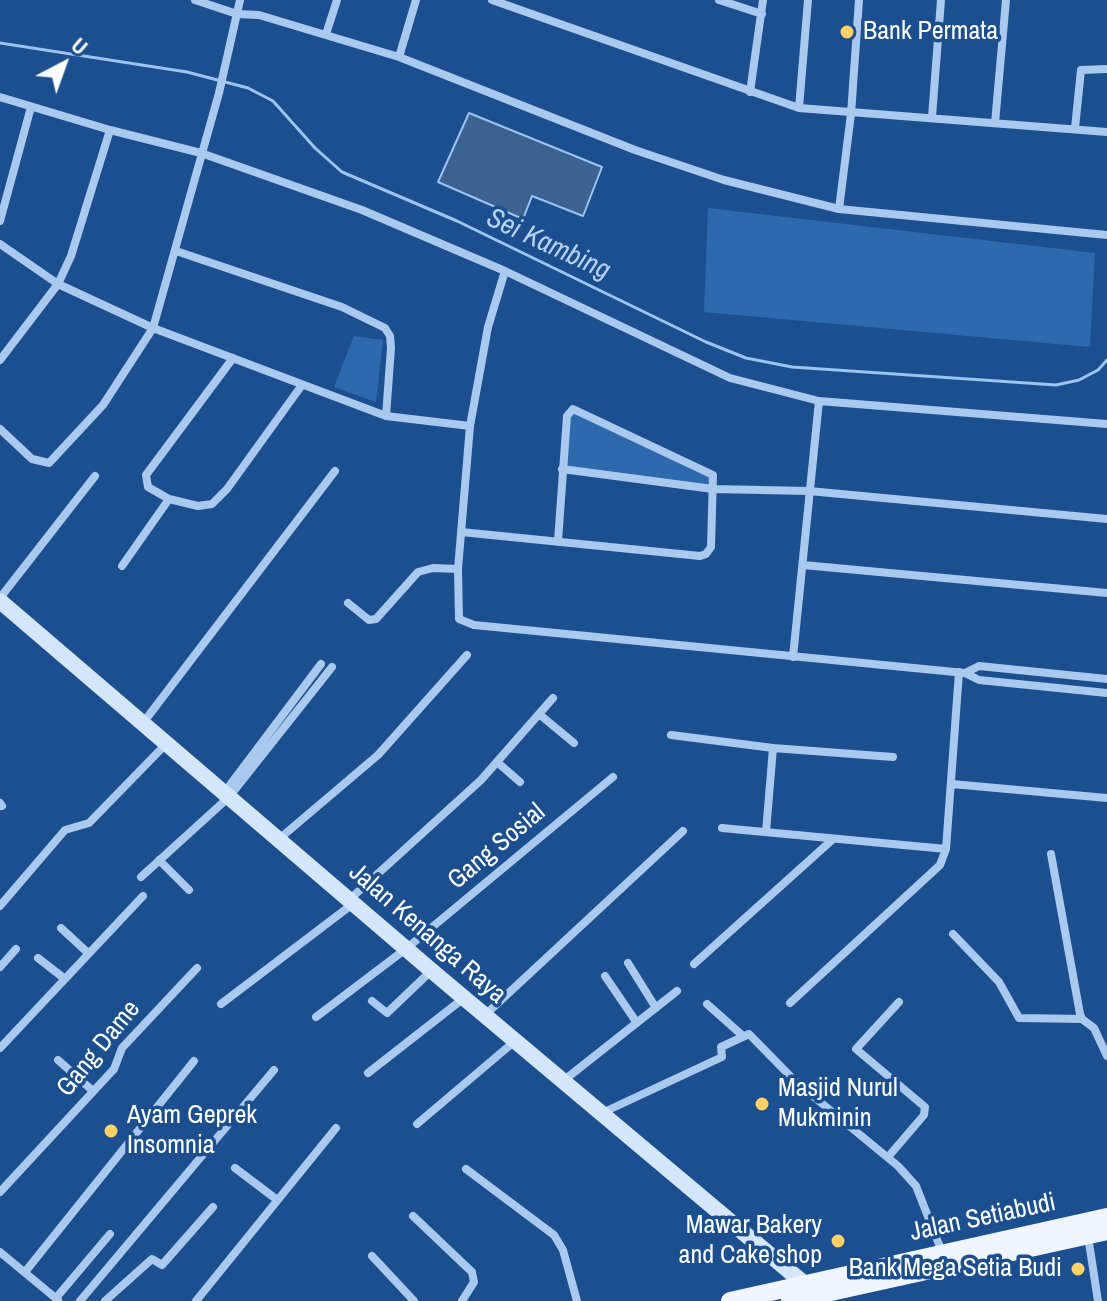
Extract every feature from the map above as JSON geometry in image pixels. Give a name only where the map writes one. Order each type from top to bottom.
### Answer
[{"type":"main road","name":"Jalan Setiabudi","points":[[790,1301],[942,1253],[1107,1217]]},
{"type":"main road","name":"Jalan Setiabudi","points":[[730,1301],[816,1293],[1107,1231]]},
{"type":"street","points":[[195,0],[237,14],[259,15],[399,57],[635,150],[724,180],[839,209],[1107,235]]},
{"type":"street","points":[[0,429],[32,459],[49,463],[103,405],[153,328],[225,71],[239,0],[259,15]]},
{"type":"street","points":[[326,34],[337,0]]},
{"type":"street","points":[[399,57],[416,0]]},
{"type":"street","points":[[492,0],[799,108],[1107,132]]},
{"type":"street","points":[[719,0],[762,14]]},
{"type":"street","points":[[750,92],[763,0]]},
{"type":"street","points":[[799,108],[808,0]]},
{"type":"street","points":[[839,209],[851,114],[859,0]]},
{"type":"street","points":[[932,117],[941,0]]},
{"type":"street","points":[[995,123],[1006,0]]},
{"type":"street","points":[[1075,128],[1081,70],[1107,69]]},
{"type":"street","points":[[0,97],[201,153],[362,210],[505,271],[730,378],[819,401],[1107,424]]},
{"type":"street","points":[[0,221],[31,107]]},
{"type":"street","points":[[0,360],[58,284],[71,256],[110,130]]},
{"type":"street","points":[[0,244],[58,284],[153,328],[386,416],[470,426]]},
{"type":"street","points":[[176,251],[342,307],[385,328],[390,336],[391,348],[386,416]]},
{"type":"street","points":[[505,271],[488,327],[470,426],[458,569],[459,619],[474,625],[962,672],[979,680],[1107,693]]},
{"type":"street","points":[[233,358],[146,475],[148,487],[169,499],[198,506],[212,504],[227,489],[302,385]]},
{"type":"street","points":[[793,657],[819,401]]},
{"type":"street","points":[[461,532],[700,556],[711,547],[713,478],[711,474],[573,409],[567,416],[558,541]]},
{"type":"street","points":[[562,469],[713,489],[809,491],[1107,519]]},
{"type":"street","points":[[143,723],[335,471]]},
{"type":"street","points":[[0,600],[95,476]]},
{"type":"street","points":[[122,566],[169,499]]},
{"type":"street","points":[[803,565],[1107,593]]},
{"type":"street","points":[[348,603],[369,620],[376,619],[418,572],[433,568],[458,569]]},
{"type":"street","name":"Jalan Kenanga Raya","points":[[0,600],[432,971],[816,1293]]},
{"type":"street","points":[[279,839],[378,755],[467,655]]},
{"type":"street","points":[[227,795],[321,664]]},
{"type":"street","points":[[962,672],[979,666],[1107,679]]},
{"type":"street","points":[[141,877],[227,795],[332,667]]},
{"type":"street","points":[[790,1003],[938,869],[946,849],[962,672]]},
{"type":"street","points":[[221,1004],[352,901],[481,780],[553,698]]},
{"type":"street","points":[[539,714],[574,743]]},
{"type":"street","points":[[671,735],[773,748],[893,757]]},
{"type":"street","points":[[0,906],[65,830],[89,823],[166,744]]},
{"type":"street","points":[[766,832],[773,748]]},
{"type":"street","points":[[497,762],[520,782]]},
{"type":"street","name":"Gang Sosial","points":[[316,1017],[407,948],[613,777]]},
{"type":"street","points":[[952,784],[1107,798]]},
{"type":"street","points":[[722,828],[946,849]]},
{"type":"street","points":[[485,1015],[683,831]]},
{"type":"street","points":[[694,964],[832,840]]},
{"type":"street","points":[[1051,854],[1082,1019]]},
{"type":"street","points":[[159,860],[189,890]]},
{"type":"street","points":[[0,1048],[143,896]]},
{"type":"street","points":[[61,928],[88,953]]},
{"type":"street","points":[[953,934],[999,982],[1019,1018],[1082,1019],[1094,1028],[1107,1056]]},
{"type":"street","points":[[0,967],[16,949]]},
{"type":"street","points":[[38,958],[65,979]]},
{"type":"street","points":[[628,963],[656,1008]]},
{"type":"street","name":"Gang Dame","points":[[0,1192],[114,1069],[122,1048],[197,968]]},
{"type":"street","points":[[372,1001],[387,1013],[432,971]]},
{"type":"street","points":[[605,976],[637,1023]]},
{"type":"street","points":[[563,1081],[677,991]]},
{"type":"street","points":[[368,1073],[464,998]]},
{"type":"street","points":[[888,1157],[924,1115],[925,1107],[856,1049],[899,1002]]},
{"type":"street","points":[[707,1004],[743,1036]]},
{"type":"street","points":[[602,1113],[722,1057],[721,1047],[743,1036],[750,1036],[797,1083],[888,1157],[921,1193],[942,1253]]},
{"type":"street","points":[[417,1124],[515,1041]]},
{"type":"street","points":[[58,1060],[93,1091]]},
{"type":"street","points":[[25,1272],[194,1061]]},
{"type":"street","points":[[80,1301],[274,1070]]},
{"type":"street","points":[[196,1301],[336,1128]]},
{"type":"street","points":[[235,1168],[276,1199]]},
{"type":"street","points":[[466,1169],[554,1235],[563,1250],[577,1301]]},
{"type":"street","points":[[105,1301],[152,1259],[162,1265],[213,1207]]},
{"type":"street","points":[[413,1216],[472,1272],[474,1282],[462,1301]]},
{"type":"street","points":[[0,1253],[58,1299],[110,1234]]},
{"type":"street","points":[[1088,1236],[1098,1301]]},
{"type":"street","points":[[372,1256],[414,1301]]},
{"type":"shaded area","points":[[469,113],[602,167],[583,216],[532,196],[523,219],[438,182]]},
{"type":"shaded area","points":[[708,208],[1095,253],[1090,347],[704,312]]},
{"type":"shaded area","points":[[354,336],[383,340],[376,402],[334,387]]},
{"type":"shaded area","points":[[571,411],[712,478],[712,489],[565,467]]},
{"type":"waterway","name":"Sei Kambing","points":[[0,43],[187,72],[248,88],[273,101],[315,148],[342,172],[457,221],[706,342],[746,358],[792,367],[1056,385],[1079,380],[1098,370],[1107,360]]},
{"type":"place","name":"Bank Permata","points":[[847,32]]},
{"type":"place","name":"Masjid Nurul Mukminin","points":[[762,1104]]},
{"type":"place","name":"Ayam Geprek Insomnia","points":[[111,1131]]},
{"type":"place","name":"Mawar Bakery and Cake shop","points":[[838,1241]]},
{"type":"place","name":"Bank Mega Setia Budi","points":[[1078,1269]]}]
